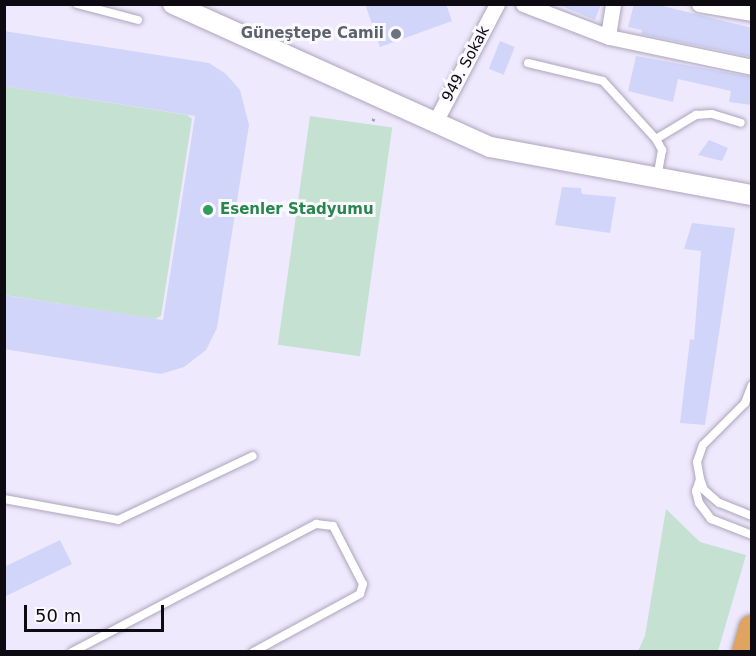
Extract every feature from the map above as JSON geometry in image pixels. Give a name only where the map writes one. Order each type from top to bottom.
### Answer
[{"type":"highway","points":[[745,651],[752,628]]},
{"type":"street","points":[[173,4],[195,10],[382,96],[434,124],[490,147],[752,195]]},
{"type":"street","name":"949. Sokak","points":[[434,124],[497,4]]},
{"type":"street","points":[[523,4],[608,36],[752,67]]},
{"type":"street","points":[[608,36],[613,4]]},
{"type":"street","points":[[699,4],[752,13]]},
{"type":"lane","points":[[77,4],[138,21]]},
{"type":"lane","points":[[528,63],[603,81],[656,140],[662,150],[657,178]]},
{"type":"lane","points":[[656,140],[696,115],[712,114],[741,123]]},
{"type":"lane","points":[[752,385],[744,404],[703,445],[698,462],[704,490],[719,503],[752,516]]},
{"type":"lane","points":[[4,499],[118,520],[253,456]]},
{"type":"lane","points":[[700,479],[696,491],[699,503],[711,519],[752,535]]},
{"type":"lane","points":[[72,651],[316,524],[333,526],[363,584],[360,594],[253,651]]},
{"type":"green space","points":[[4,86],[187,115],[192,119],[161,316],[155,319],[5,295]]},
{"type":"green space","points":[[310,116],[392,128],[360,356],[278,345]]},
{"type":"green space","points":[[666,509],[700,542],[746,555],[718,651],[638,651],[645,636]]},
{"type":"building","name":"Güneştepe Camii","points":[[365,4],[446,4],[452,21],[380,47]]},
{"type":"building","points":[[557,4],[601,4],[595,20]]},
{"type":"building","points":[[634,4],[655,4],[752,28],[752,57],[641,34],[642,30],[628,27]]},
{"type":"building","name":"Esenler Stadyumu","points":[[4,31],[209,63],[226,74],[240,90],[249,125],[217,328],[206,350],[184,367],[161,374],[4,349],[4,295],[163,320],[195,116],[4,86]]},
{"type":"building","points":[[500,41],[515,47],[504,75],[489,69]]},
{"type":"building","points":[[636,56],[752,77],[752,105],[729,102],[731,91],[678,79],[673,102],[628,91]]},
{"type":"building","points":[[709,140],[728,148],[722,161],[698,155]]},
{"type":"building","points":[[562,187],[581,188],[582,194],[616,197],[610,233],[555,225]]},
{"type":"building","points":[[692,223],[735,228],[705,425],[680,423],[690,339],[694,340],[701,251],[684,249]]},
{"type":"building","points":[[60,540],[72,564],[4,597],[4,567]]},
{"type":"place","name":"Güneştepe Camii","points":[[396,34]]},
{"type":"place","name":"Esenler Stadyumu","points":[[208,210]]}]
